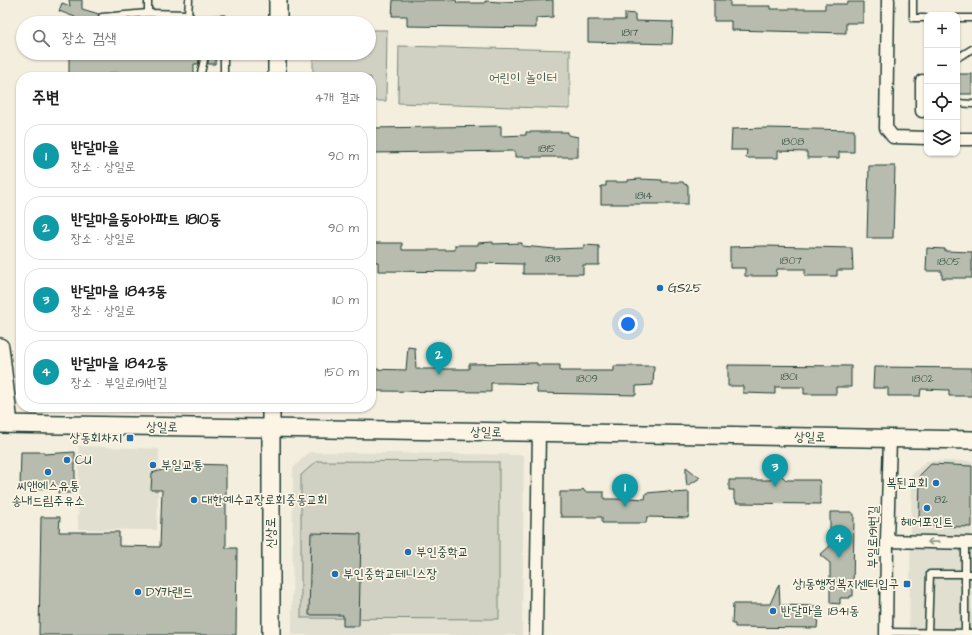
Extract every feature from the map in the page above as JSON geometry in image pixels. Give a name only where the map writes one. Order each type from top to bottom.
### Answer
[{"type":"street","points":[[278,0],[278,16]]},
{"type":"street","points":[[888,0],[886,128],[893,137],[924,138]]},
{"type":"street","points":[[277,60],[277,72]]},
{"type":"street","points":[[922,111],[922,82],[924,82]]},
{"type":"street","points":[[960,139],[972,139]]},
{"type":"street","points":[[0,347],[5,424]]},
{"type":"street","name":"신상로","points":[[271,635],[272,412]]},
{"type":"street","name":"상일로","points":[[5,424],[972,440]]},
{"type":"street","points":[[536,635],[539,432]]},
{"type":"street","name":"부일로191번길","points":[[886,634],[890,439]]},
{"type":"street","points":[[887,541],[969,543]]},
{"type":"lane","points":[[148,0],[148,13]]},
{"type":"lane","points":[[189,0],[191,16]]},
{"type":"lane","points":[[913,0],[913,18],[924,18]]},
{"type":"lane","points":[[114,16],[148,13],[170,16]]},
{"type":"lane","points":[[960,18],[972,18]]},
{"type":"lane","points":[[960,56],[972,49]]},
{"type":"lane","points":[[201,72],[204,60]]},
{"type":"lane","points":[[224,60],[224,72]]},
{"type":"lane","points":[[960,103],[972,104]]},
{"type":"lane","points":[[965,633],[969,574],[969,543]]},
{"type":"lane","points":[[928,633],[930,574],[969,574]]},
{"type":"lane","points":[[886,634],[972,633]]},
{"type":"shaded area","points":[[79,446],[159,449],[157,530],[78,529]]},
{"type":"shaded area","name":"부인중학교","points":[[309,452],[524,455],[522,635],[292,635],[293,468]]},
{"type":"shaded area","points":[[927,461],[972,461],[972,635],[909,635],[912,474]]},
{"type":"green space","points":[[376,30],[387,30],[386,101],[376,101],[376,72],[313,72],[313,60],[376,60]]},
{"type":"green space","name":"어린이 놀이터","points":[[399,46],[570,50],[570,109],[398,103]]},
{"type":"green space","name":"부인중학교","points":[[317,461],[499,462],[499,619],[301,618],[301,475]]},
{"type":"building","points":[[69,0],[82,0],[82,9],[99,14],[98,16],[72,16],[59,11],[62,3],[70,6]]},
{"type":"building","points":[[393,0],[456,0],[457,3],[485,3],[485,1],[500,2],[553,0],[553,17],[536,18],[536,28],[407,26],[407,16],[392,16]]},
{"type":"building","points":[[714,0],[730,0],[730,6],[770,6],[770,9],[825,9],[825,4],[863,2],[863,23],[846,23],[846,33],[731,30],[731,21],[714,21]]},
{"type":"building","points":[[625,13],[635,14],[635,21],[673,22],[672,44],[588,42],[588,20],[625,20]]},
{"type":"building","points":[[69,60],[199,60],[198,64],[194,64],[194,72],[69,72]]},
{"type":"building","points":[[208,60],[215,60],[215,64],[208,64]]},
{"type":"building","points":[[960,74],[972,74],[972,94],[960,94]]},
{"type":"building","points":[[501,126],[501,136],[526,135],[526,132],[568,132],[568,135],[578,137],[578,157],[515,157],[515,151],[376,153],[376,128]]},
{"type":"building","points":[[767,128],[854,130],[854,152],[839,152],[839,158],[807,158],[807,152],[778,151],[778,158],[746,158],[747,150],[731,150],[732,129]]},
{"type":"building","points":[[869,166],[895,166],[893,238],[867,238]]},
{"type":"building","points":[[628,180],[662,180],[662,182],[683,182],[684,184],[688,185],[688,204],[601,204],[601,186],[606,186],[606,182],[628,182]]},
{"type":"building","points":[[376,243],[402,243],[402,250],[455,250],[455,245],[478,245],[478,243],[522,243],[522,246],[555,249],[584,248],[584,245],[599,246],[599,265],[583,265],[583,274],[523,274],[523,264],[476,263],[476,272],[378,271],[378,262],[376,262]]},
{"type":"building","points":[[765,246],[852,248],[853,270],[837,270],[837,276],[805,276],[805,269],[777,269],[776,276],[745,276],[745,268],[730,268],[730,247]]},
{"type":"building","points":[[927,248],[945,249],[945,251],[972,252],[972,278],[942,278],[942,271],[926,271]]},
{"type":"building","points":[[408,347],[415,348],[416,369],[469,369],[469,364],[537,363],[537,365],[560,365],[560,371],[614,371],[614,366],[654,366],[653,385],[636,386],[636,395],[537,393],[537,384],[507,383],[491,383],[491,392],[376,391],[376,369],[406,370]]},
{"type":"building","points":[[728,365],[851,366],[851,387],[836,387],[836,394],[804,394],[804,387],[775,387],[775,394],[743,393],[743,386],[728,386]]},
{"type":"building","points":[[874,367],[972,368],[972,396],[949,396],[949,390],[921,389],[920,396],[888,396],[888,388],[873,388]]},
{"type":"building","name":"씨앤에스유통 송내드림주유소","points":[[21,452],[44,452],[44,454],[75,452],[75,493],[58,493],[58,489],[20,488]]},
{"type":"building","name":"DY카랜드","points":[[188,464],[226,465],[226,548],[237,548],[236,635],[39,635],[41,517],[60,517],[59,532],[119,532],[119,546],[160,547],[162,490],[151,490],[152,473]]},
{"type":"building","points":[[931,464],[972,466],[972,527],[923,526],[919,522],[920,475]]},
{"type":"building","points":[[686,467],[700,478],[687,486],[686,478]]},
{"type":"building","points":[[777,471],[786,480],[819,480],[820,504],[736,503],[736,500],[734,500],[734,490],[729,490],[729,480],[770,480]]},
{"type":"building","points":[[583,489],[585,492],[604,492],[604,499],[622,499],[626,496],[629,498],[645,499],[646,493],[669,491],[672,493],[689,492],[689,516],[688,518],[647,517],[646,523],[602,523],[602,517],[561,517],[560,492],[579,492]]},
{"type":"building","points":[[830,512],[852,512],[852,514],[854,514],[853,596],[850,596],[850,598],[840,598],[840,604],[830,603],[830,563],[820,555],[830,546]]},
{"type":"building","name":"부인중학교테니스장","points":[[311,533],[361,534],[359,626],[343,626],[343,615],[309,615]]},
{"type":"building","name":"반달마을 1841동","points":[[779,584],[780,605],[819,606],[817,628],[735,627],[735,624],[732,624],[733,604],[770,604]]},
{"type":"place","name":"GS25","points":[[660,288]]},
{"type":"place","name":"반달마을동아아파트 1810동","points":[[439,375]]},
{"type":"place","name":"상동회차지","points":[[130,438]]},
{"type":"place","name":"CU","points":[[67,460]]},
{"type":"place","name":"부일교통","points":[[153,465]]},
{"type":"place","name":"씨앤에스유통 송내드림주유소","points":[[48,472]]},
{"type":"place","name":"복된교회","points":[[936,483]]},
{"type":"place","name":"반달마을 1843동","points":[[775,487]]},
{"type":"place","name":"대한예수교장로회중동교회","points":[[194,500]]},
{"type":"place","name":"반달마을","points":[[625,507]]},
{"type":"place","name":"헤어포인트","points":[[927,508]]},
{"type":"place","name":"부인중학교","points":[[408,552]]},
{"type":"place","name":"반달마을 1842동","points":[[839,558]]},
{"type":"place","name":"부인중학교테니스장","points":[[335,574]]},
{"type":"place","name":"상1동행정복지센터입구","points":[[907,584]]},
{"type":"place","name":"DY카랜드","points":[[138,592]]},
{"type":"place","name":"반달마을 1841동","points":[[773,611]]}]
